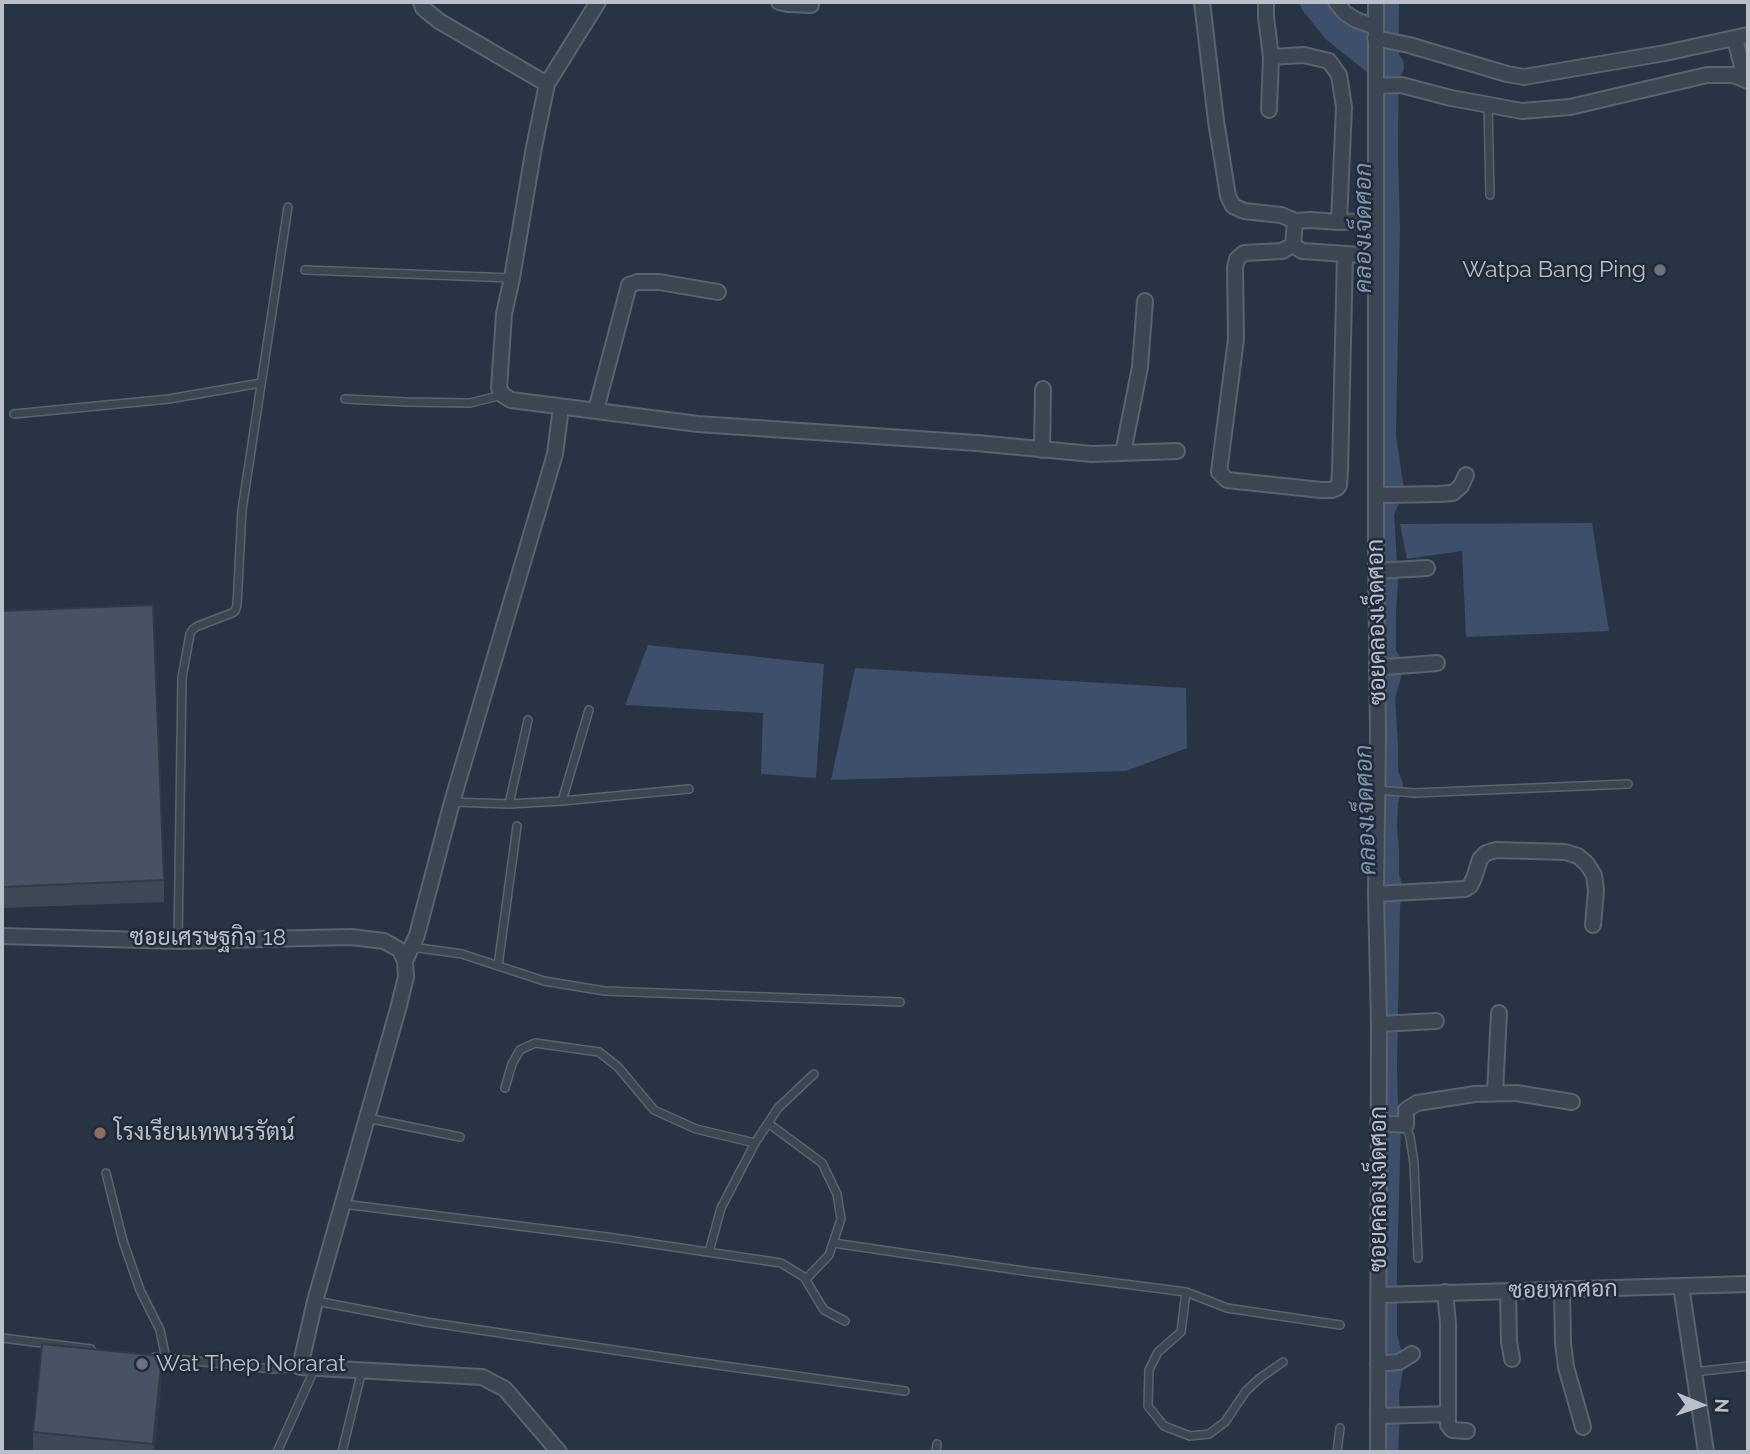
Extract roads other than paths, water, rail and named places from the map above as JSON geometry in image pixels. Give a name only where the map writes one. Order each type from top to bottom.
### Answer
[{"type":"street","points":[[421,2],[423,8],[439,21],[547,84]]},
{"type":"street","points":[[598,2],[547,84],[504,314],[499,388],[503,395],[512,400],[698,424],[977,443],[1092,454],[1177,451]]},
{"type":"street","points":[[779,2],[811,5]]},
{"type":"street","points":[[1202,2],[1216,121],[1228,196],[1233,206],[1244,211],[1281,215],[1295,221],[1376,221]]},
{"type":"street","points":[[1266,2],[1271,57],[1269,110]]},
{"type":"street","points":[[1336,2],[1345,13],[1378,35],[1507,75],[1524,77],[1665,53],[1741,36],[1747,80],[1733,75],[1707,75],[1570,107],[1522,111],[1451,98],[1401,85],[1379,86]]},
{"type":"street","name":"ซอยคลองเจ็ดศอก","points":[[1376,2],[1379,86],[1376,256],[1382,669],[1379,1295],[1394,1361],[1389,1415],[1378,1452]]},
{"type":"street","points":[[1271,57],[1304,55],[1329,61],[1339,75],[1344,107],[1339,222]]},
{"type":"street","points":[[1293,245],[1295,221]]},
{"type":"street","points":[[1293,245],[1283,251],[1244,253],[1237,259],[1236,339],[1219,472],[1227,480],[1321,490],[1335,490],[1339,485],[1345,254]]},
{"type":"street","points":[[1293,245],[1301,251],[1376,256]]},
{"type":"street","points":[[596,410],[629,285],[659,282],[719,292]]},
{"type":"street","points":[[1123,453],[1140,367],[1144,301]]},
{"type":"street","points":[[1042,450],[1043,389]]},
{"type":"street","points":[[559,1452],[505,1388],[482,1377],[300,1367],[315,1301],[398,1009],[405,977],[405,961],[417,935],[452,802],[555,454],[561,407]]},
{"type":"street","points":[[1381,494],[1453,493],[1461,486],[1466,475]]},
{"type":"street","points":[[1380,571],[1427,568]]},
{"type":"street","points":[[1382,669],[1437,663]]},
{"type":"street","points":[[1381,894],[1465,889],[1470,886],[1480,859],[1486,853],[1496,850],[1565,852],[1578,856],[1594,875],[1593,925]]},
{"type":"street","name":"ซอยเศรษฐกิจ 18","points":[[2,936],[178,941],[351,937],[384,941],[400,950],[405,961]]},
{"type":"street","points":[[1495,1093],[1499,1013]]},
{"type":"street","points":[[1379,1024],[1436,1021]]},
{"type":"street","points":[[1381,1124],[1403,1124],[1406,1110],[1417,1103],[1436,1099],[1516,1093],[1572,1102]]},
{"type":"street","name":"ซอยหกศอก","points":[[1379,1295],[1446,1299],[1561,1297],[1681,1286],[1748,1284]]},
{"type":"street","points":[[1681,1286],[1706,1452]]},
{"type":"street","points":[[1508,1297],[1512,1359]]},
{"type":"street","points":[[1561,1297],[1566,1367],[1583,1427]]},
{"type":"street","points":[[1446,1299],[1448,1425],[1452,1430],[1467,1431]]},
{"type":"street","points":[[1389,1415],[1448,1414]]},
{"type":"lane","points":[[1488,105],[1490,195]]},
{"type":"lane","points":[[178,941],[183,678],[193,629],[232,613],[237,605],[242,510],[288,207]]},
{"type":"lane","points":[[305,270],[512,278]]},
{"type":"lane","points":[[14,414],[169,399],[261,383]]},
{"type":"lane","points":[[345,399],[470,403],[503,395]]},
{"type":"lane","points":[[562,801],[589,710]]},
{"type":"lane","points":[[509,804],[528,720]]},
{"type":"lane","points":[[1382,790],[1414,793],[1628,784]]},
{"type":"lane","points":[[452,802],[509,804],[689,789]]},
{"type":"lane","points":[[498,966],[517,825]]},
{"type":"lane","points":[[412,947],[463,954],[544,981],[605,991],[900,1002]]},
{"type":"lane","points":[[505,1088],[512,1064],[520,1050],[535,1043],[599,1052],[618,1067],[654,1110],[696,1129],[755,1143]]},
{"type":"lane","points":[[709,1252],[721,1208],[755,1143],[778,1108],[814,1074]]},
{"type":"lane","points":[[367,1118],[460,1138]]},
{"type":"lane","points":[[768,1124],[822,1163],[837,1194],[841,1219],[829,1255],[806,1279]]},
{"type":"lane","points":[[1403,1124],[1410,1137],[1414,1163],[1418,1258]]},
{"type":"lane","points":[[106,1173],[123,1241],[140,1290],[160,1330],[166,1359]]},
{"type":"lane","points":[[343,1204],[607,1237],[781,1263],[806,1279],[824,1310],[845,1321]]},
{"type":"lane","points":[[833,1243],[1186,1292],[1227,1308],[1339,1325]]},
{"type":"lane","points":[[1186,1292],[1181,1332],[1158,1352],[1149,1370],[1148,1406],[1164,1426],[1190,1436],[1209,1434],[1225,1422],[1246,1391],[1283,1362]]},
{"type":"lane","points":[[315,1301],[453,1326],[905,1391]]},
{"type":"lane","points":[[2,1338],[97,1350]]},
{"type":"lane","points":[[152,1357],[273,1369],[300,1367]]},
{"type":"lane","points":[[1693,1372],[1748,1366]]},
{"type":"lane","points":[[277,1452],[315,1368]]},
{"type":"lane","points":[[342,1452],[362,1370]]},
{"type":"lane","points":[[1336,1452],[1340,1428]]},
{"type":"water","points":[[1592,523],[1609,631],[1466,637],[1462,551],[1407,559],[1400,524]]},
{"type":"water","points":[[648,645],[824,664],[816,778],[761,774],[763,713],[625,705]]},
{"type":"water","points":[[855,668],[1186,688],[1187,748],[1126,771],[831,780]]},
{"type":"waterway","points":[[1315,2],[1337,29],[1376,60],[1389,66]]},
{"type":"waterway","name":"คลองเจ็ดศอก","points":[[1389,1452],[1390,1393],[1395,1363],[1388,1335],[1392,1124],[1388,1067],[1391,906],[1394,889],[1390,875],[1388,827],[1389,802],[1394,785],[1389,772],[1386,697],[1395,666],[1387,653],[1390,571],[1385,513],[1395,490],[1387,436],[1391,227],[1390,2]]},
{"type":"place","name":"Watpa Bang Ping","points":[[1660,270]]},
{"type":"place","name":"โรงเรียนเทพนรรัตน์","points":[[100,1133]]},
{"type":"place","name":"Wat Thep Norarat","points":[[142,1364]]}]
